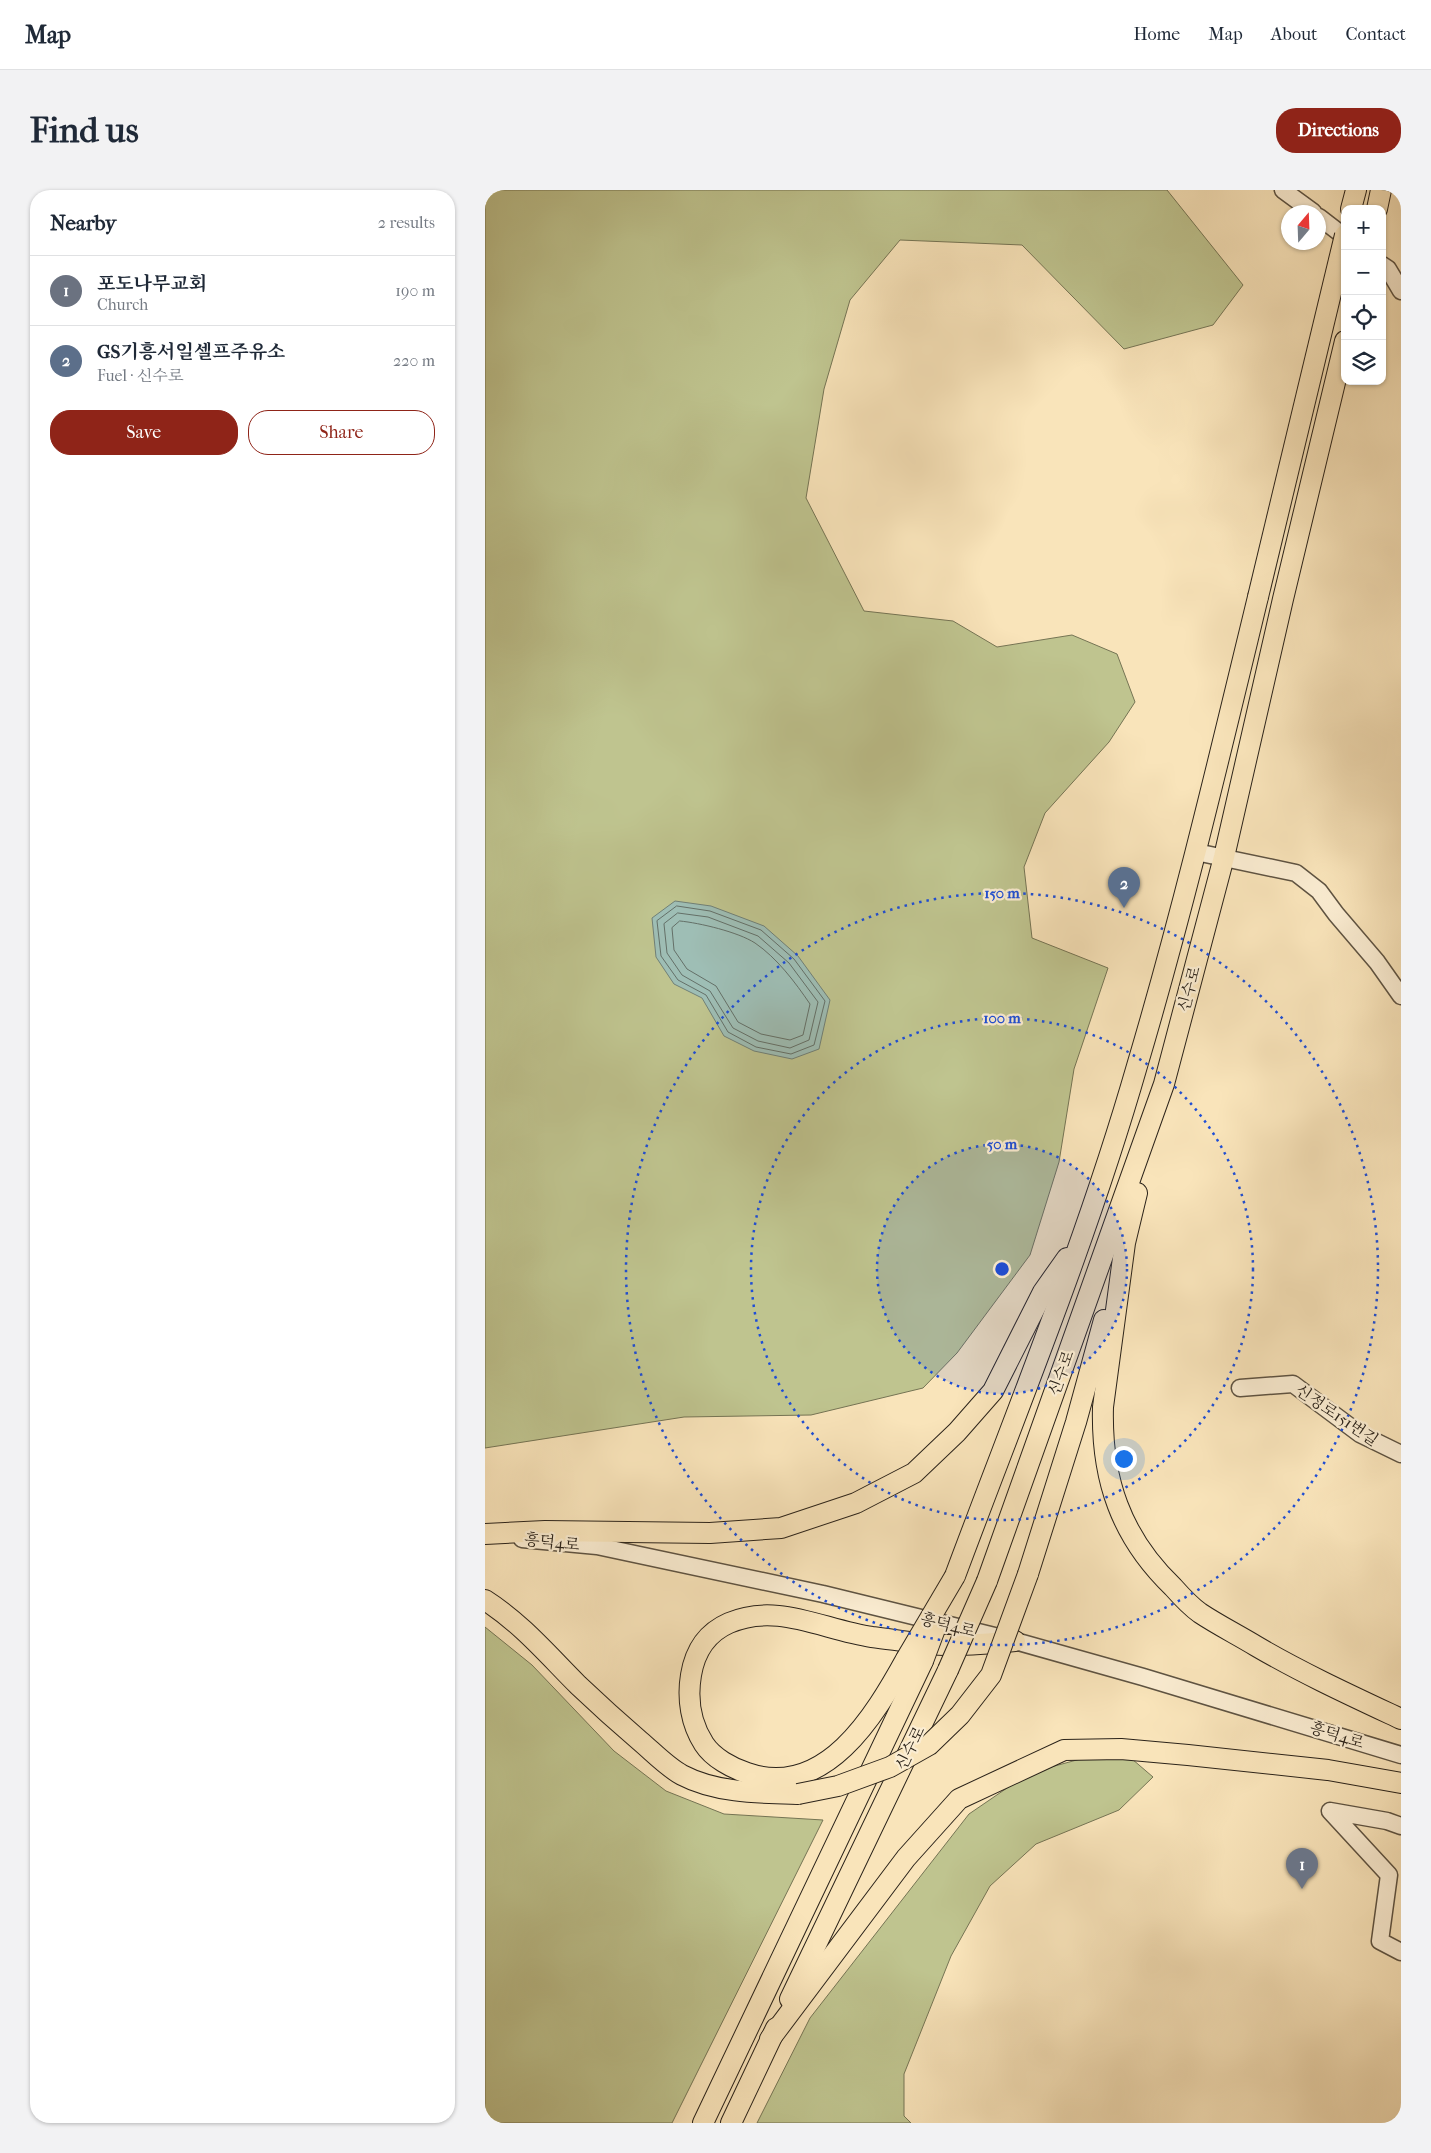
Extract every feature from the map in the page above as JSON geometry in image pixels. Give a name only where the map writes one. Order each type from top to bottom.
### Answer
[{"type":"main road","points":[[1352,205],[1355,190]]},
{"type":"main road","points":[[1378,205],[1381,190]]},
{"type":"main road","name":"신수로","points":[[703,2123],[914,1660],[955,1576],[1084,1234],[1137,1068],[1197,852],[1342,250]]},
{"type":"main road","name":"신수로","points":[[734,2116],[948,1670],[987,1581],[1164,1084],[1224,857],[1341,358]]},
{"type":"main road","points":[[485,1600],[498,1608],[537,1641],[577,1684],[617,1722],[681,1775],[714,1786],[761,1794],[798,1794],[838,1786],[890,1768],[929,1745],[960,1715],[991,1674],[1028,1574],[1076,1422],[1125,1243],[1164,1084]]},
{"type":"main road","points":[[485,1535],[545,1531],[710,1533],[781,1528],[856,1503],[914,1473],[957,1432],[993,1391],[1043,1292],[1084,1234]]},
{"type":"main road","points":[[1125,1243],[1106,1381],[1103,1430],[1105,1458],[1116,1503],[1123,1522],[1159,1574],[1199,1612],[1283,1662],[1401,1719]]},
{"type":"main road","points":[[914,1660],[854,1739],[834,1756],[798,1777],[777,1778],[757,1776],[728,1765],[704,1745],[694,1724],[688,1694],[691,1672],[698,1648],[717,1628],[751,1615],[781,1615],[869,1637],[944,1644],[1015,1641]]},
{"type":"main road","points":[[771,2040],[906,1858],[959,1799],[1064,1750],[1121,1749],[1188,1755],[1328,1770],[1401,1783]]},
{"type":"street","points":[[1283,190],[1303,205]]},
{"type":"street","points":[[1326,222],[1341,233]]},
{"type":"street","points":[[1386,268],[1401,292]]},
{"type":"street","points":[[1197,852],[1296,873],[1319,891],[1377,962],[1401,996]]},
{"type":"street","name":"신정로151번길","points":[[1240,1388],[1293,1384],[1360,1434],[1401,1454]]},
{"type":"street","name":"흥덕4로","points":[[485,1535],[597,1546],[708,1568],[823,1594],[1015,1641],[1143,1677],[1401,1755]]},
{"type":"street","points":[[1401,1826],[1387,1821],[1330,1811],[1389,1875],[1380,1941],[1401,1952]]},
{"type":"green space","points":[[485,190],[1167,190],[1243,285],[1213,325],[1124,349],[1022,245],[900,240],[850,300],[824,389],[806,498],[864,611],[953,621],[997,647],[1072,635],[1117,654],[1135,702],[1109,742],[1045,813],[1024,867],[1032,938],[1108,968],[1074,1069],[1059,1162],[1030,1255],[957,1353],[923,1388],[811,1415],[684,1417],[485,1448]]},
{"type":"green space","points":[[485,1627],[532,1665],[614,1751],[666,1791],[724,1814],[823,1820],[672,2123],[485,2123]]},
{"type":"green space","points":[[1084,1758],[1132,1759],[1153,1777],[1119,1810],[1036,1844],[990,1886],[951,1956],[904,2074],[904,2116],[911,2123],[757,2123],[810,2018],[969,1814],[1029,1773]]},
{"type":"water","points":[[675,901],[711,906],[764,926],[798,956],[830,1000],[819,1049],[792,1059],[754,1051],[724,1036],[702,998],[674,984],[656,957],[652,918]]},
{"type":"place","name":"GS기흥서일셀프주유소","points":[[1124,908]]},
{"type":"place","name":"포도나무교회","points":[[1302,1889]]}]
